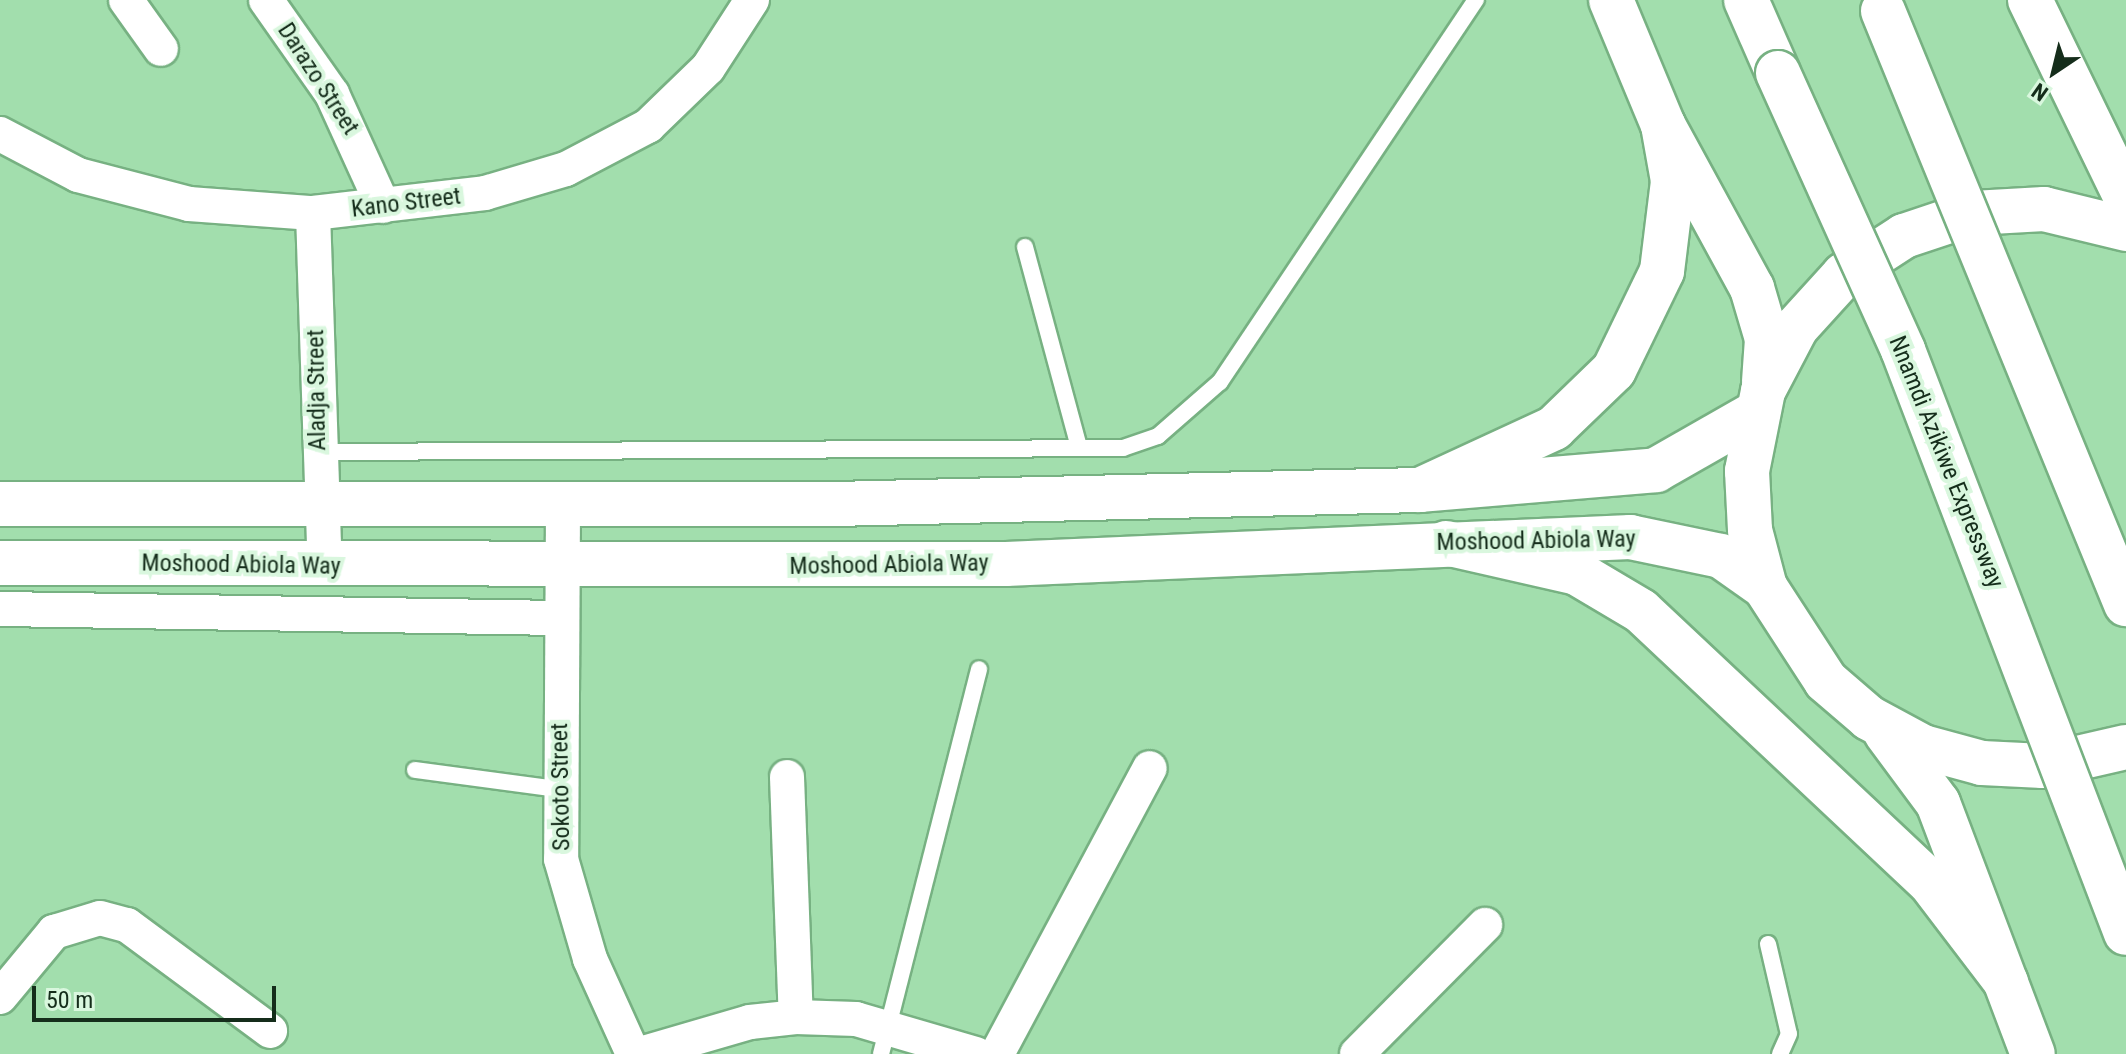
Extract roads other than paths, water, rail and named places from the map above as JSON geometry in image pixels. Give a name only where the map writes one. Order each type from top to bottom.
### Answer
[{"type":"main road","points":[[1611,0],[1663,125],[1761,314],[1760,402],[1748,500],[1765,587],[1791,637],[1869,718],[1904,748],[1938,803],[2033,1054]]},
{"type":"main road","name":"Nnamdi Azikiwe Expressway","points":[[1746,0],[1903,350],[2126,933]]},
{"type":"main road","points":[[2030,0],[2126,198]]},
{"type":"main road","points":[[1881,6],[2126,604]]},
{"type":"main road","points":[[1420,490],[1554,428],[1614,370],[1662,271],[1673,181],[1663,125]]},
{"type":"main road","points":[[0,504],[563,507],[1420,490],[1656,470],[1760,402],[1815,306],[1844,275],[1904,236],[1973,213],[2044,209],[2126,229]]},
{"type":"main road","name":"Moshood Abiola Way","points":[[0,563],[563,568],[1006,564],[1446,543],[1661,541],[1721,556],[1765,587]]},
{"type":"main road","points":[[1446,543],[1577,573],[1641,611],[1929,881],[2006,982]]},
{"type":"main road","points":[[1869,718],[1923,747],[1982,763],[2043,766],[2126,747]]},
{"type":"street","points":[[126,0],[161,49]]},
{"type":"street","name":"Darazo Street","points":[[266,0],[332,94],[383,206]]},
{"type":"street","name":"Kano Street","points":[[0,134],[78,175],[135,193],[313,213],[383,206],[512,185],[566,169],[648,126],[708,68],[752,0]]},
{"type":"street","name":"Aladja Street","points":[[313,213],[317,452],[325,566]]},
{"type":"street","name":"Sokoto Street","points":[[563,507],[558,789],[568,898],[633,1054]]},
{"type":"street","points":[[0,609],[562,618]]},
{"type":"street","points":[[997,1054],[1150,768]]},
{"type":"street","points":[[787,777],[796,1017]]},
{"type":"street","points":[[0,997],[54,932],[100,918],[127,925],[270,1031]]},
{"type":"street","points":[[1357,1054],[1485,925]]},
{"type":"street","points":[[640,1054],[750,1022],[796,1017],[883,1040],[976,1054]]},
{"type":"lane","points":[[317,452],[1123,448],[1158,436],[1220,382],[1476,0]]},
{"type":"lane","points":[[1025,247],[1079,447]]},
{"type":"lane","points":[[883,1040],[979,669]]},
{"type":"lane","points":[[415,770],[558,789]]},
{"type":"lane","points":[[1768,944],[1789,1034],[1780,1054]]}]
